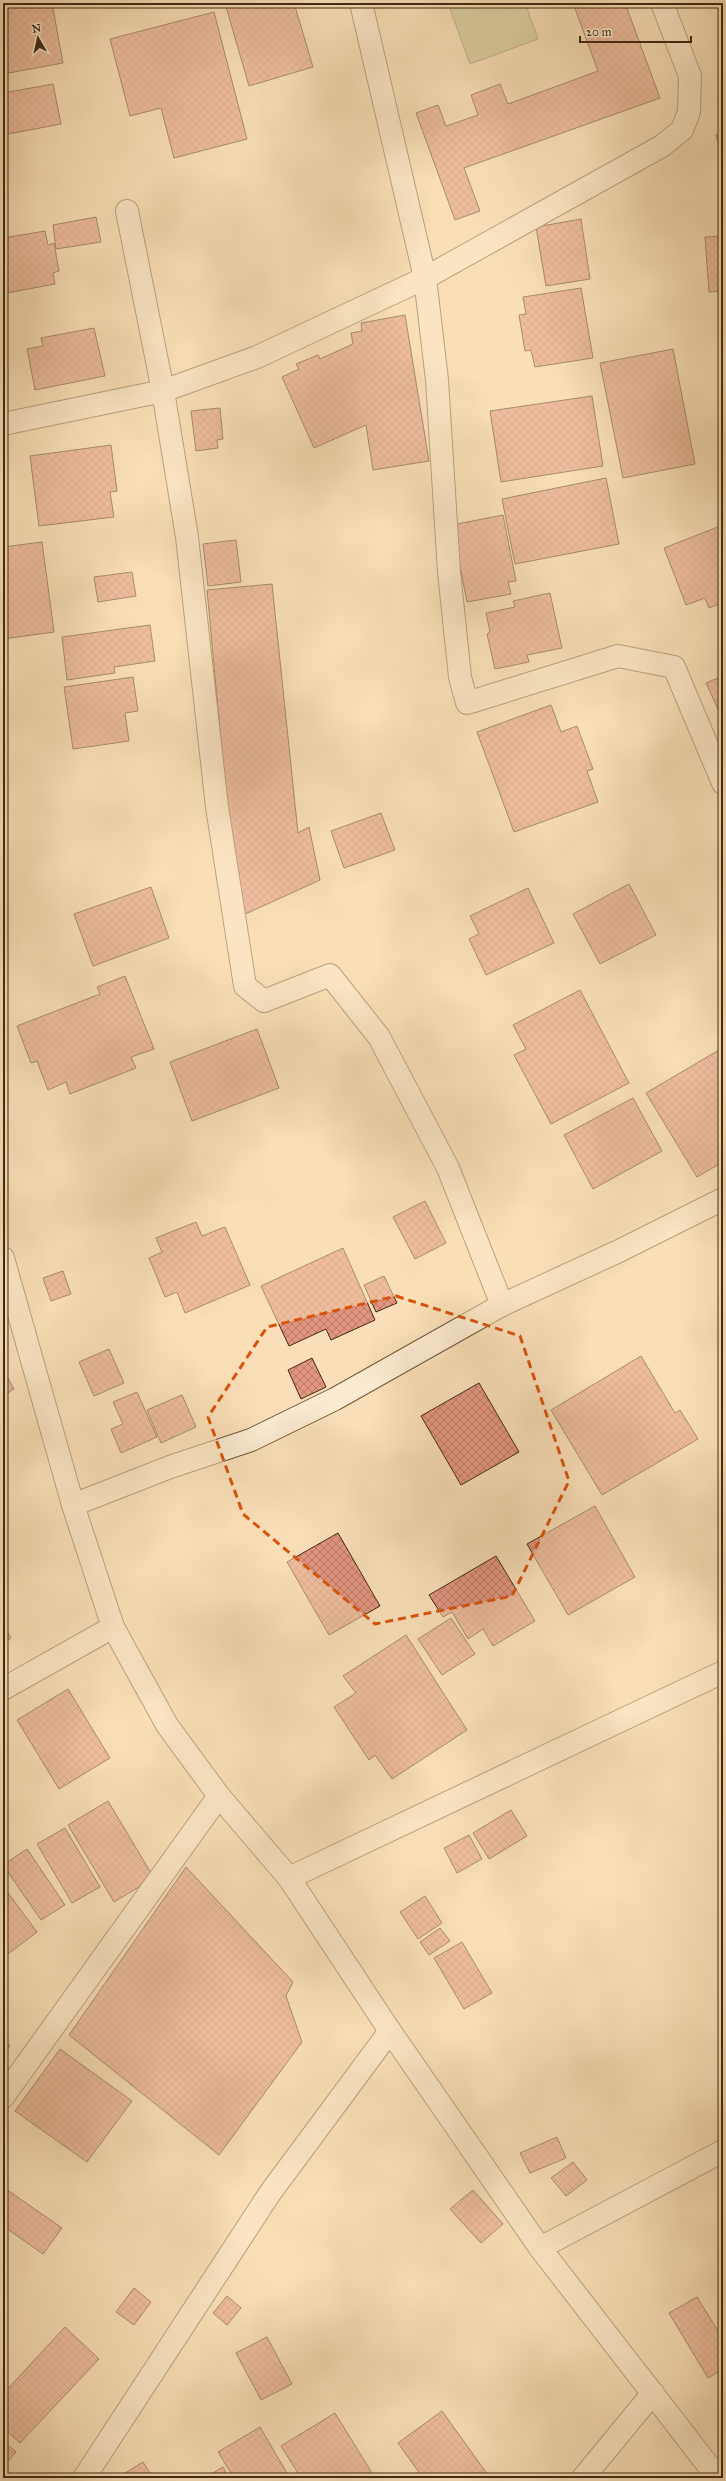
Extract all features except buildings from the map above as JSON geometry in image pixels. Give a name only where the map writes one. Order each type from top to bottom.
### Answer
[{"type":"street","points":[[361,3],[425,278],[438,380],[448,572],[460,677],[467,703],[618,656],[674,667],[723,783]]},
{"type":"street","points":[[3,424],[163,391],[258,358],[425,278],[662,146],[682,130],[689,112],[690,76],[662,3]]},
{"type":"street","points":[[127,211],[163,391],[187,537],[217,807],[245,986],[264,1001],[330,975],[379,1036],[448,1168],[502,1305]]},
{"type":"street","points":[[73,1505],[170,1467],[251,1440],[335,1399],[502,1305],[619,1251],[723,1199]]},
{"type":"street","points":[[3,1258],[73,1505],[113,1627],[167,1725],[219,1796],[289,1878],[390,2031],[540,2248],[718,2478]]},
{"type":"street","points":[[3,1689],[113,1627]]},
{"type":"street","points":[[289,1878],[723,1672]]},
{"type":"street","points":[[3,2097],[219,1796]]},
{"type":"street","points":[[84,2478],[270,2194],[390,2031]]},
{"type":"street","points":[[540,2248],[723,2152]]},
{"type":"street","points":[[583,2478],[653,2393]]},
{"type":"highlighted area","points":[[396,1296],[520,1336],[569,1481],[512,1596],[375,1624],[243,1514],[208,1417],[267,1327]]},
{"type":"green space","points":[[448,3],[525,3],[538,39],[470,64]]}]
